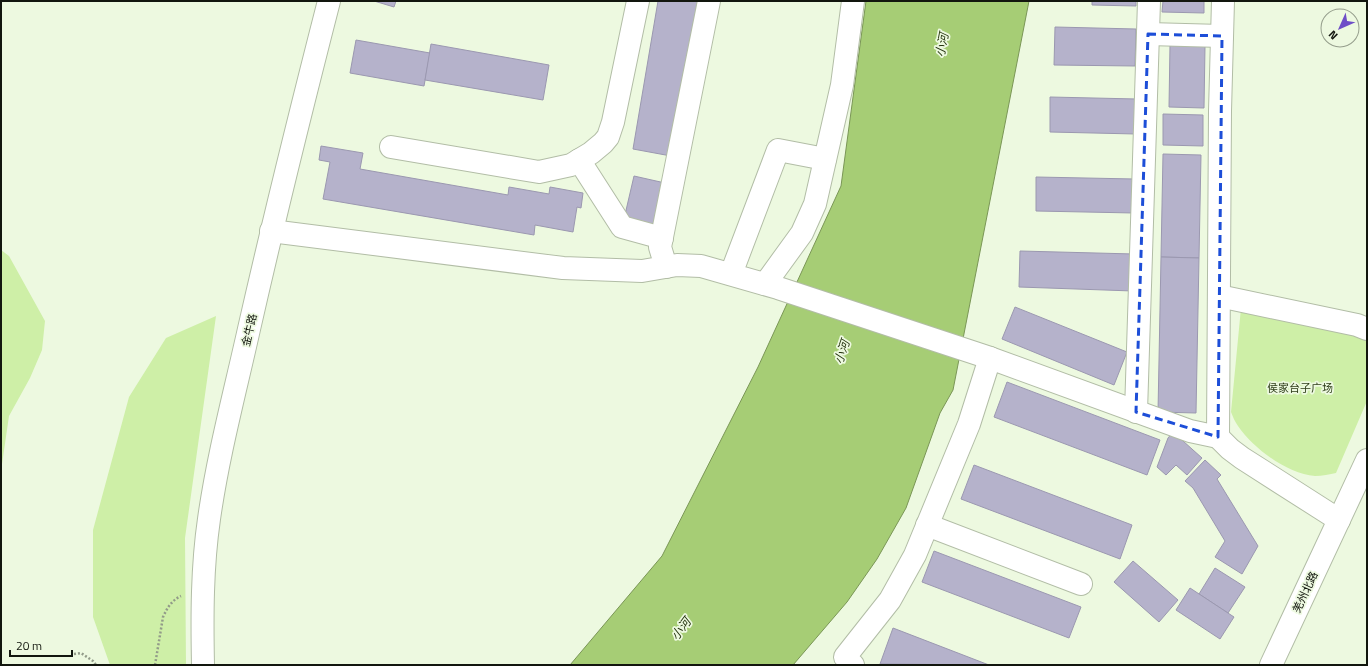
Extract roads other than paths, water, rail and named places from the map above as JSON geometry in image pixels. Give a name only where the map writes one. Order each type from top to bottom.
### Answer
[{"type":"street","name":"金牛路","points":[[203,665],[203,587],[209,518],[220,458],[271,231],[329,1]]},
{"type":"street","points":[[391,147],[539,172],[571,165],[591,153],[608,137],[613,122],[638,1]]},
{"type":"street","points":[[666,266],[660,247],[709,1]]},
{"type":"street","points":[[771,286],[802,232],[815,204],[842,85],[853,1]]},
{"type":"street","points":[[1136,412],[1149,1]]},
{"type":"street","points":[[1218,437],[1223,1]]},
{"type":"street","points":[[1148,34],[1222,36]]},
{"type":"street","points":[[731,274],[778,150],[826,159]]},
{"type":"street","points":[[579,160],[622,227],[662,238]]},
{"type":"street","points":[[271,231],[563,268],[642,270],[677,265],[701,266],[731,274],[990,358],[1190,431],[1218,437],[1242,458],[1346,522]]},
{"type":"street","points":[[1219,296],[1367,329]]},
{"type":"street","points":[[849,661],[890,600],[915,555],[969,424],[990,358]]},
{"type":"street","points":[[1346,522],[1367,460]]},
{"type":"street","points":[[1346,522],[1367,495]]},
{"type":"street","name":"羌州北路","points":[[1271,665],[1346,522]]},
{"type":"street","name":"羌州北路","points":[[1288,665],[1346,522]]},
{"type":"street","points":[[927,525],[1081,584]]},
{"type":"water","name":"小河","points":[[866,1],[1029,1],[953,390],[940,413],[906,508],[877,559],[847,602],[793,665],[570,665],[662,556],[758,367],[841,186]]},
{"type":"park label","name":"侯家台子广场","points":[[1300,388]]}]
